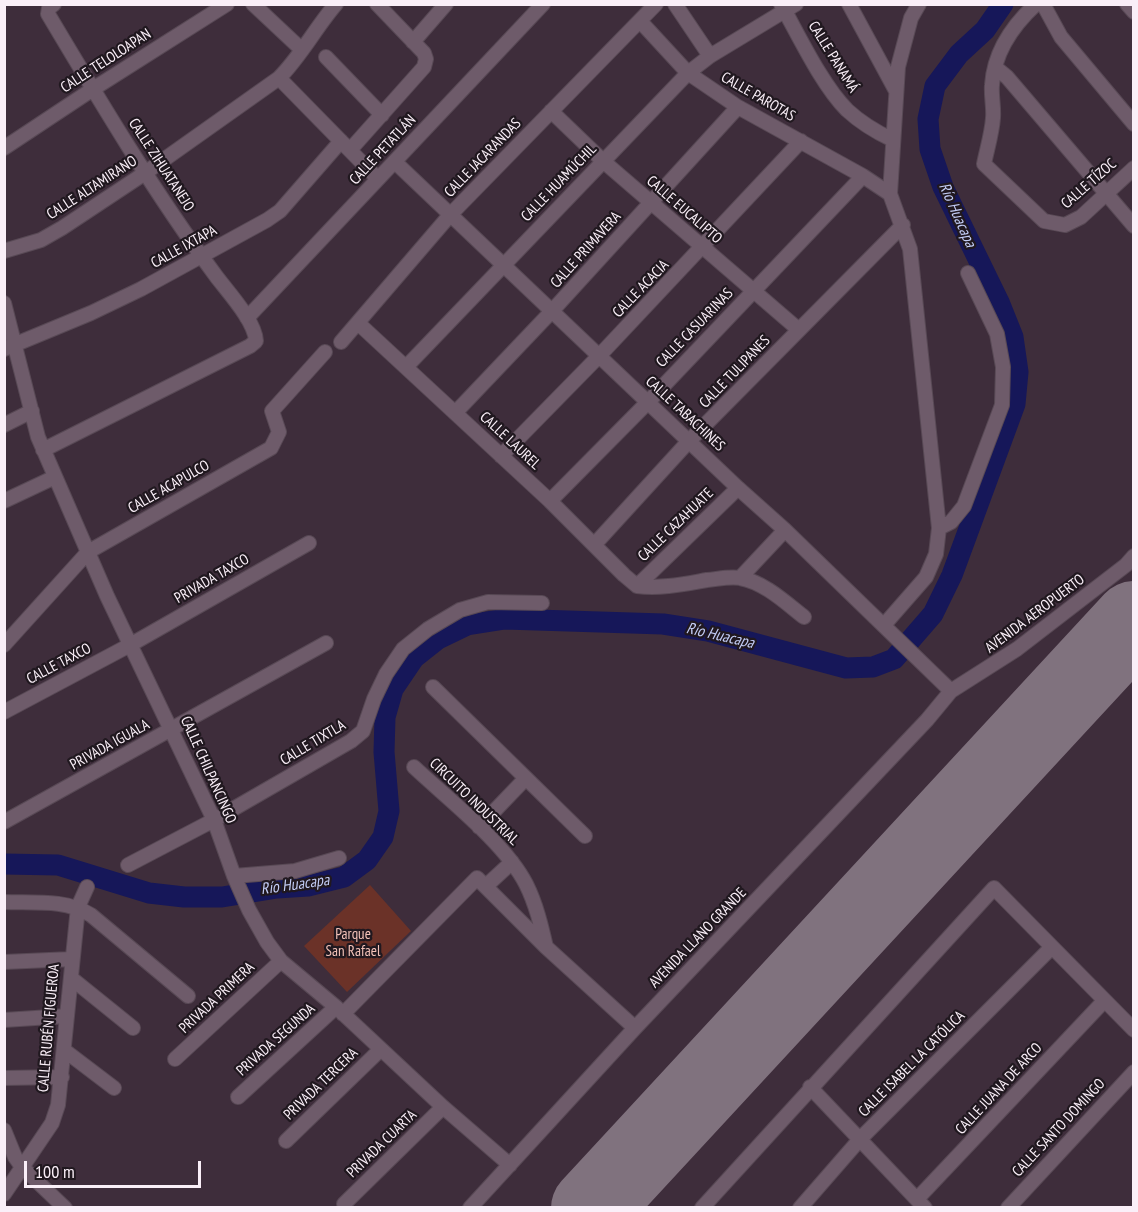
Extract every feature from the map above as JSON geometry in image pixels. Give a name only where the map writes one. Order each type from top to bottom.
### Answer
[{"type":"street","name":"CALLE ZIHUATANEJO","points":[[43,450],[250,346],[255,341],[255,332],[145,173],[48,14],[54,4]]},
{"type":"street","name":"CALLE TELOLOAPAN","points":[[4,148],[93,88],[227,4]]},
{"type":"street","name":"CALLE ALTAMIRANO","points":[[4,251],[41,240],[62,228],[145,173],[279,78],[336,4]]},
{"type":"street","name":"CALLE IXTAPA","points":[[10,347],[101,308],[202,257],[280,211],[346,146],[382,115],[424,67],[426,59],[424,53],[377,4]]},
{"type":"street","points":[[413,42],[446,4]]},
{"type":"street","name":"CALLE PETATLÁN","points":[[246,318],[543,4]]},
{"type":"street","name":"CALLE JACARANDAS","points":[[342,342],[450,215],[656,4]]},
{"type":"street","name":"CALLE PAROTAS","points":[[675,4],[710,56],[688,73],[738,107],[863,176],[890,194]]},
{"type":"street","points":[[849,4],[896,91]]},
{"type":"street","points":[[886,629],[926,577],[936,554],[939,528],[910,249],[890,194],[898,67],[911,18],[919,4]]},
{"type":"street","points":[[1036,4],[1005,39],[996,68],[1007,77],[1134,226]]},
{"type":"street","points":[[1043,4],[1061,37],[1134,124]]},
{"type":"street","points":[[1127,4],[1134,12]]},
{"type":"street","points":[[257,6],[301,50]]},
{"type":"street","points":[[710,56],[787,7]]},
{"type":"street","name":"CALLE PANAMÁ","points":[[787,7],[831,90],[847,110],[870,129],[893,140]]},
{"type":"street","points":[[640,21],[688,73]]},
{"type":"street","points":[[326,57],[382,115]]},
{"type":"street","name":"CALLE TÍZOC","points":[[996,68],[992,83],[993,118],[984,164],[1044,221],[1065,225],[1081,217],[1134,168]]},
{"type":"street","name":"CALLE HUAMÚCHIL","points":[[406,367],[688,73]]},
{"type":"street","points":[[279,78],[378,179]]},
{"type":"street","name":"CALLE PRIMAVERA","points":[[455,412],[552,311],[738,107]]},
{"type":"street","name":"CALLE EUCALIPTO","points":[[551,111],[603,161],[799,330]]},
{"type":"street","name":"CALLE ACACIA","points":[[501,456],[702,248],[801,141]]},
{"type":"street","name":"CALLE TABACHINES","points":[[395,162],[785,530],[951,691]]},
{"type":"street","name":"CALLE CASUARINAS","points":[[550,501],[648,402],[863,176]]},
{"type":"street","name":"CALLE TULIPANES","points":[[594,545],[689,441],[903,225]]},
{"type":"street","points":[[939,528],[951,522],[964,506],[1002,405],[1003,367],[998,334],[968,273]]},
{"type":"street","name":"CALLE CHILPANCINGO","points":[[4,303],[10,347],[43,450],[130,645],[214,820],[249,910],[281,961],[339,1010],[380,1050],[510,1165]]},
{"type":"street","name":"CALLE LAUREL","points":[[358,322],[550,501],[637,586]]},
{"type":"street","name":"CALLE ACAPULCO","points":[[4,645],[88,552],[271,448],[279,432],[272,411],[325,352]]},
{"type":"street","points":[[4,425],[32,411]]},
{"type":"street","points":[[4,501],[55,477]]},
{"type":"street","name":"CALLE CAZAHUATE","points":[[637,586],[738,488]]},
{"type":"street","points":[[740,578],[785,530]]},
{"type":"street","name":"PRIVADA TAXCO","points":[[130,645],[309,543]]},
{"type":"street","name":"AVENIDA AEROPUERTO","points":[[951,691],[1017,649],[1126,565],[1134,556]]},
{"type":"street","points":[[637,586],[654,588],[740,578],[779,597],[804,617]]},
{"type":"street","name":"CALLE TIXTLA","points":[[128,865],[214,820],[351,741],[363,731],[386,674],[403,649],[428,629],[460,610],[488,602],[542,603]]},
{"type":"street","name":"PRIVADA IGUALA","points":[[4,822],[326,643]]},
{"type":"street","name":"CALLE TAXCO","points":[[4,712],[130,645]]},
{"type":"street","points":[[433,687],[585,837]]},
{"type":"street","name":"AVENIDA LLANO GRANDE","points":[[470,1208],[635,1028],[927,720],[951,691]]},
{"type":"street","name":"CIRCUITO INDUSTRIAL","points":[[414,767],[479,827],[512,862],[536,906],[546,947]]},
{"type":"street","points":[[479,827],[526,778]]},
{"type":"street","points":[[234,876],[295,871],[339,858]]},
{"type":"street","name":"CIRCUITO INDUSTRIAL","points":[[486,886],[512,862]]},
{"type":"street","points":[[339,1010],[477,878],[546,947],[635,1028]]},
{"type":"street","name":"CALLE RUBÉN FIGUEROA","points":[[4,1194],[51,1123],[58,1105],[78,907],[87,888]]},
{"type":"street","points":[[702,1208],[994,888],[1134,1030]]},
{"type":"street","points":[[4,902],[66,903],[78,907],[91,915],[188,996]]},
{"type":"street","name":"CALLE ISABEL LA CATÓLICA","points":[[800,1208],[861,1138],[1052,947]]},
{"type":"street","points":[[4,962],[72,959]]},
{"type":"street","name":"PRIVADA PRIMERA","points":[[176,1059],[281,961]]},
{"type":"street","points":[[71,978],[133,1028]]},
{"type":"street","name":"CALLE JUANA DE ARCO","points":[[921,1203],[1104,1001]]},
{"type":"street","name":"PRIVADA SEGUNDA","points":[[238,1097],[339,1010]]},
{"type":"street","points":[[4,1020],[66,1016]]},
{"type":"street","points":[[64,1050],[114,1089]]},
{"type":"street","name":"PRIVADA TERCERA","points":[[286,1141],[380,1050]]},
{"type":"street","name":"CALLE SANTO DOMINGO","points":[[1008,1208],[1134,1072]]},
{"type":"street","points":[[4,1078],[62,1077]]},
{"type":"street","points":[[810,1087],[921,1203]]},
{"type":"street","name":"PRIVADA CUARTA","points":[[344,1204],[443,1107]]},
{"type":"street","points":[[5,1132],[15,1157],[22,1167],[65,1208]]},
{"type":"green space","name":"Parque San Rafael","points":[[370,885],[411,931],[347,992],[304,946]]},
{"type":"waterway","name":"Río Huacapa","points":[[4,864],[58,865],[149,893],[184,897],[222,897],[277,888],[308,886],[344,877],[367,860],[383,837],[389,811],[384,752],[385,717],[393,689],[414,658],[438,639],[467,625],[505,619],[663,624],[708,631],[846,668],[873,667],[894,659],[933,614],[952,575],[1015,404],[1018,372],[1013,337],[999,302],[943,187],[930,149],[928,119],[935,86],[959,54],[985,30],[1003,4]]},
{"type":"runway","points":[[591,1208],[1134,621]]}]
